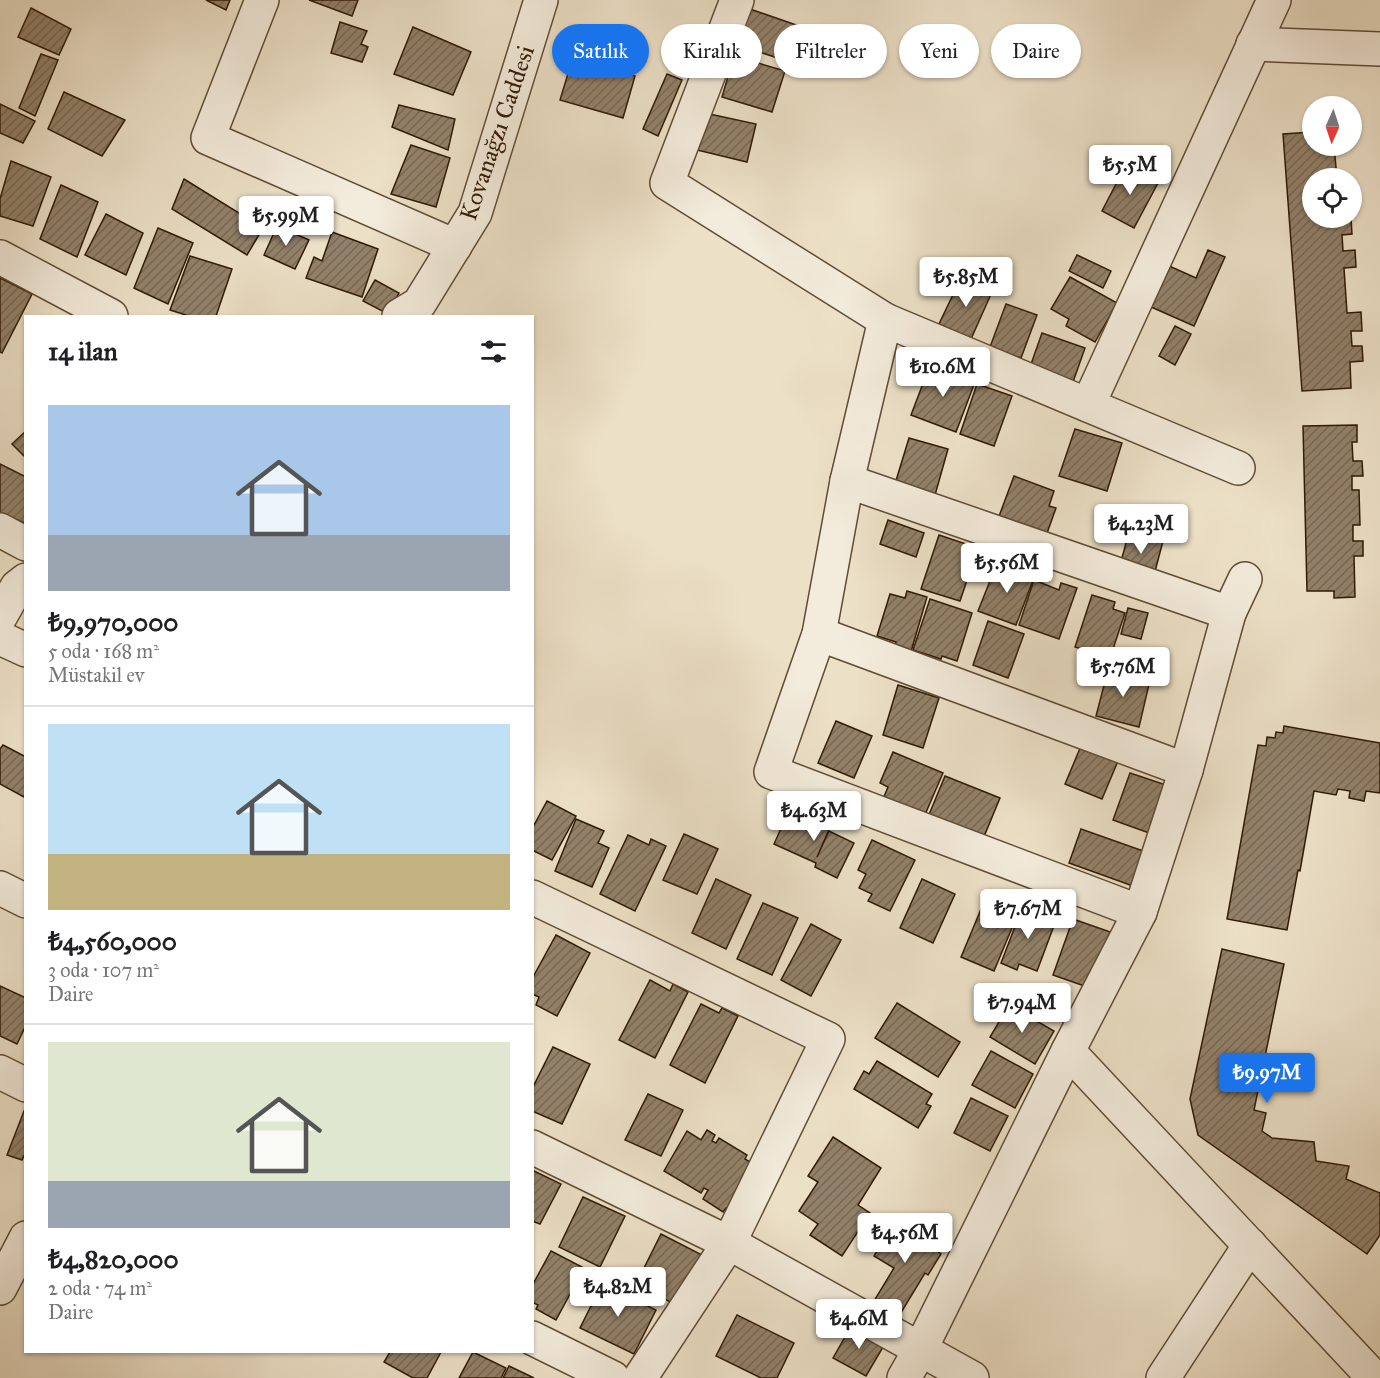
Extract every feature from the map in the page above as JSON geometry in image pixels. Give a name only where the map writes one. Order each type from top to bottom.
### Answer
[{"type":"street","points":[[262,0],[208,138],[455,246]]},
{"type":"street","name":"Kovanağzı Caddesi","points":[[401,315],[419,304],[475,213],[541,0]]},
{"type":"street","points":[[737,0],[667,183],[885,320],[1238,468]]},
{"type":"street","points":[[1089,405],[1274,0]]},
{"type":"street","points":[[1253,44],[1380,49]]},
{"type":"street","points":[[0,257],[109,315]]},
{"type":"street","points":[[885,320],[847,481],[819,634],[771,772],[1140,912]]},
{"type":"street","points":[[847,481],[1229,614]]},
{"type":"street","points":[[0,530],[24,543]]},
{"type":"street","points":[[904,1378],[1140,912],[1186,770],[1229,614],[1245,579]]},
{"type":"street","points":[[0,617],[17,587],[24,582]]},
{"type":"street","points":[[819,634],[1186,770]]},
{"type":"street","points":[[0,638],[24,649]]},
{"type":"street","points":[[0,888],[24,900]]},
{"type":"street","points":[[534,898],[828,1040],[729,1243],[640,1378]]},
{"type":"street","points":[[1068,1051],[1374,1378]]},
{"type":"street","points":[[0,1072],[24,1084]]},
{"type":"street","points":[[534,1148],[729,1243],[972,1378]]},
{"type":"street","points":[[0,1288],[24,1242]]},
{"type":"street","points":[[1163,1378],[1250,1245]]},
{"type":"street","points":[[534,1339],[613,1378]]},
{"type":"building","points":[[206,0],[230,0],[226,10]]},
{"type":"building","points":[[309,0],[358,0],[352,16]]},
{"type":"building","points":[[31,8],[71,29],[59,55],[18,37]]},
{"type":"building","points":[[750,9],[793,24],[774,24],[774,57],[762,53],[762,24],[745,24]]},
{"type":"building","points":[[340,22],[367,31],[361,44],[368,47],[362,62],[331,53]]},
{"type":"building","points":[[413,27],[471,52],[453,95],[394,74]]},
{"type":"building","points":[[41,54],[58,60],[35,116],[19,108]]},
{"type":"building","points":[[762,64],[774,68],[774,78],[783,78],[772,112],[722,97],[728,78],[762,78]]},
{"type":"building","points":[[567,78],[634,78],[623,118],[560,100]]},
{"type":"building","points":[[665,78],[682,80],[658,136],[643,129]]},
{"type":"building","points":[[64,92],[125,120],[102,156],[48,129]]},
{"type":"building","points":[[0,104],[35,121],[23,143],[0,133]]},
{"type":"building","points":[[399,105],[455,119],[448,150],[392,127]]},
{"type":"building","points":[[705,113],[756,124],[747,162],[697,150]]},
{"type":"building","points":[[1302,133],[1302,156],[1335,156],[1336,168],[1302,168],[1302,228],[1352,228],[1352,234],[1342,235],[1343,251],[1355,250],[1356,267],[1344,268],[1347,313],[1361,312],[1362,331],[1351,331],[1352,346],[1362,346],[1363,361],[1350,362],[1351,388],[1302,391],[1283,134]]},
{"type":"building","points":[[411,145],[450,158],[436,207],[391,194]]},
{"type":"building","points":[[11,161],[51,177],[33,226],[0,216],[0,199]]},
{"type":"building","points":[[1127,163],[1159,181],[1134,228],[1102,211]]},
{"type":"building","points":[[184,179],[263,228],[247,255],[172,209]]},
{"type":"building","points":[[61,185],[98,202],[77,257],[40,239]]},
{"type":"building","points":[[106,214],[143,233],[126,275],[85,255]]},
{"type":"building","points":[[277,226],[309,240],[295,269],[264,255]]},
{"type":"building","points":[[158,228],[193,243],[168,304],[134,288]]},
{"type":"building","points":[[332,232],[378,249],[362,297],[306,278],[314,257],[322,261]]},
{"type":"building","points":[[1208,250],[1225,257],[1194,326],[1149,306],[1167,265],[1196,278]]},
{"type":"building","points":[[1077,255],[1111,271],[1103,288],[1069,271]]},
{"type":"building","points":[[190,256],[232,269],[216,315],[186,315],[170,310]]},
{"type":"building","points":[[1070,277],[1117,303],[1095,342],[1066,326],[1069,319],[1051,309]]},
{"type":"building","points":[[0,278],[32,294],[2,353],[0,352]]},
{"type":"building","points":[[961,278],[992,292],[971,339],[939,324]]},
{"type":"building","points":[[375,280],[399,293],[388,314],[363,301]]},
{"type":"building","points":[[1006,304],[1037,315],[1021,358],[990,347]]},
{"type":"building","points":[[1175,326],[1191,334],[1175,365],[1159,356]]},
{"type":"building","points":[[1042,333],[1085,348],[1073,382],[1030,367]]},
{"type":"building","points":[[930,365],[975,382],[956,432],[911,415]]},
{"type":"building","points":[[977,384],[1012,396],[994,446],[960,434]]},
{"type":"building","points":[[1357,425],[1357,442],[1352,442],[1353,461],[1362,461],[1363,476],[1352,476],[1352,490],[1359,490],[1360,525],[1353,525],[1353,541],[1363,541],[1363,556],[1354,556],[1355,597],[1334,598],[1334,591],[1307,591],[1303,426]]},
{"type":"building","points":[[1075,429],[1122,443],[1107,491],[1059,476]]},
{"type":"building","points":[[24,433],[24,456],[12,444]]},
{"type":"building","points":[[909,438],[948,449],[935,495],[895,484]]},
{"type":"building","points":[[0,464],[24,476],[24,523],[0,513]]},
{"type":"building","points":[[1014,476],[1054,491],[1049,506],[1056,508],[1046,536],[998,519]]},
{"type":"building","points":[[888,520],[924,533],[916,557],[880,544]]},
{"type":"building","points":[[1129,532],[1163,541],[1153,579],[1119,569]]},
{"type":"building","points":[[939,535],[978,548],[960,601],[921,589]]},
{"type":"building","points":[[996,566],[1011,572],[1013,567],[1035,575],[1016,625],[978,611]]},
{"type":"building","points":[[1034,580],[1059,590],[1061,583],[1077,588],[1059,639],[1019,625]]},
{"type":"building","points":[[907,591],[927,597],[910,655],[894,650],[896,642],[877,636],[890,594],[905,598]]},
{"type":"building","points":[[1092,595],[1115,602],[1113,609],[1125,613],[1110,658],[1075,647]]},
{"type":"building","points":[[930,599],[972,613],[957,661],[942,656],[941,659],[913,650]]},
{"type":"building","points":[[1128,608],[1148,613],[1141,639],[1121,634]]},
{"type":"building","points":[[988,621],[1024,634],[1008,678],[973,665]]},
{"type":"building","points":[[1108,670],[1150,680],[1139,727],[1096,716]]},
{"type":"building","points":[[898,685],[939,698],[923,748],[883,735]]},
{"type":"building","points":[[836,721],[872,736],[854,778],[818,763]]},
{"type":"building","points":[[1284,726],[1380,743],[1380,793],[1366,791],[1364,801],[1349,798],[1350,791],[1338,789],[1336,795],[1314,791],[1287,930],[1227,919],[1258,745],[1266,746],[1267,737],[1275,738],[1276,732],[1283,733]]},
{"type":"building","points":[[3,745],[24,756],[24,797],[0,784],[0,749]]},
{"type":"building","points":[[1081,746],[1118,761],[1102,799],[1065,784]]},
{"type":"building","points":[[893,752],[943,773],[924,817],[883,799],[888,787],[880,783]]},
{"type":"building","points":[[1130,773],[1169,786],[1152,834],[1113,820]]},
{"type":"building","points":[[945,776],[1000,798],[983,839],[928,817]]},
{"type":"building","points":[[547,801],[576,816],[552,860],[534,851],[534,825]]},
{"type":"building","points":[[791,806],[831,825],[817,857],[829,831],[854,843],[837,878],[815,867],[816,863],[774,844]]},
{"type":"building","points":[[576,819],[604,831],[598,843],[609,848],[592,887],[555,871]]},
{"type":"building","points":[[1081,829],[1146,852],[1133,886],[1069,863]]},
{"type":"building","points":[[684,834],[718,849],[697,894],[663,880]]},
{"type":"building","points":[[628,835],[649,845],[651,839],[666,846],[635,911],[600,894]]},
{"type":"building","points":[[872,840],[915,860],[890,911],[868,901],[872,894],[859,888],[866,874],[858,870]]},
{"type":"building","points":[[716,879],[751,895],[726,949],[692,933]]},
{"type":"building","points":[[922,879],[955,894],[933,943],[900,928]]},
{"type":"building","points":[[984,902],[1017,916],[994,971],[961,957]]},
{"type":"building","points":[[763,903],[798,918],[772,975],[737,959]]},
{"type":"building","points":[[1024,903],[1039,908],[1036,916],[1055,923],[1037,971],[1019,964],[1017,970],[1001,963]]},
{"type":"building","points":[[1073,919],[1113,933],[1093,989],[1053,975]]},
{"type":"building","points":[[811,924],[841,940],[811,996],[781,980]]},
{"type":"building","points":[[556,935],[590,953],[557,1016],[536,1005],[539,997],[534,995],[534,975]]},
{"type":"building","points":[[1222,949],[1284,964],[1254,1110],[1266,1113],[1262,1131],[1272,1138],[1314,1142],[1316,1161],[1349,1166],[1346,1179],[1380,1193],[1380,1235],[1367,1254],[1198,1135],[1190,1099]]},
{"type":"building","points":[[650,980],[670,991],[673,984],[688,992],[655,1058],[619,1040]]},
{"type":"building","points":[[0,986],[24,997],[24,1029],[17,1044],[0,1036]]},
{"type":"building","points":[[897,1003],[960,1042],[938,1077],[875,1038]]},
{"type":"building","points":[[701,1004],[719,1013],[722,1008],[738,1016],[705,1083],[670,1065]]},
{"type":"building","points":[[1009,1005],[1054,1031],[1035,1064],[990,1037]]},
{"type":"building","points":[[553,1047],[590,1064],[562,1124],[534,1112],[534,1085]]},
{"type":"building","points":[[991,1051],[1033,1074],[1015,1108],[972,1085]]},
{"type":"building","points":[[877,1061],[932,1094],[926,1104],[931,1106],[918,1128],[854,1089],[864,1071],[869,1074]]},
{"type":"building","points":[[648,1094],[683,1110],[661,1156],[625,1140]]},
{"type":"building","points":[[971,1098],[1008,1116],[990,1151],[954,1133]]},
{"type":"building","points":[[24,1111],[24,1156],[22,1160],[7,1155]]},
{"type":"building","points":[[707,1130],[715,1135],[712,1141],[716,1143],[719,1138],[747,1155],[745,1159],[763,1170],[736,1214],[726,1208],[723,1212],[703,1199],[708,1190],[704,1188],[701,1193],[664,1171],[687,1131],[701,1140]]},
{"type":"building","points":[[833,1137],[881,1168],[858,1205],[870,1213],[842,1256],[810,1235],[818,1224],[799,1211],[818,1182],[808,1176]]},
{"type":"building","points":[[534,1171],[561,1184],[540,1224],[534,1222]]},
{"type":"building","points":[[583,1197],[625,1216],[600,1267],[559,1247]]},
{"type":"building","points":[[897,1218],[941,1245],[937,1251],[941,1254],[928,1275],[925,1273],[899,1316],[874,1301],[894,1268],[874,1256]]},
{"type":"building","points":[[661,1234],[702,1255],[676,1305],[636,1284]]},
{"type":"building","points":[[551,1251],[584,1268],[556,1320],[536,1309],[538,1305],[534,1303],[534,1282]]},
{"type":"building","points":[[599,1282],[656,1310],[634,1354],[580,1328],[594,1300],[591,1299]]},
{"type":"building","points":[[737,1315],[794,1343],[777,1378],[761,1378],[716,1356]]},
{"type":"building","points":[[853,1323],[886,1342],[866,1376],[833,1358]]},
{"type":"building","points":[[389,1353],[440,1353],[427,1378],[413,1378],[384,1362]]},
{"type":"building","points":[[472,1353],[506,1368],[501,1378],[459,1378]]},
{"type":"building","points":[[509,1366],[534,1378],[503,1378]]}]
